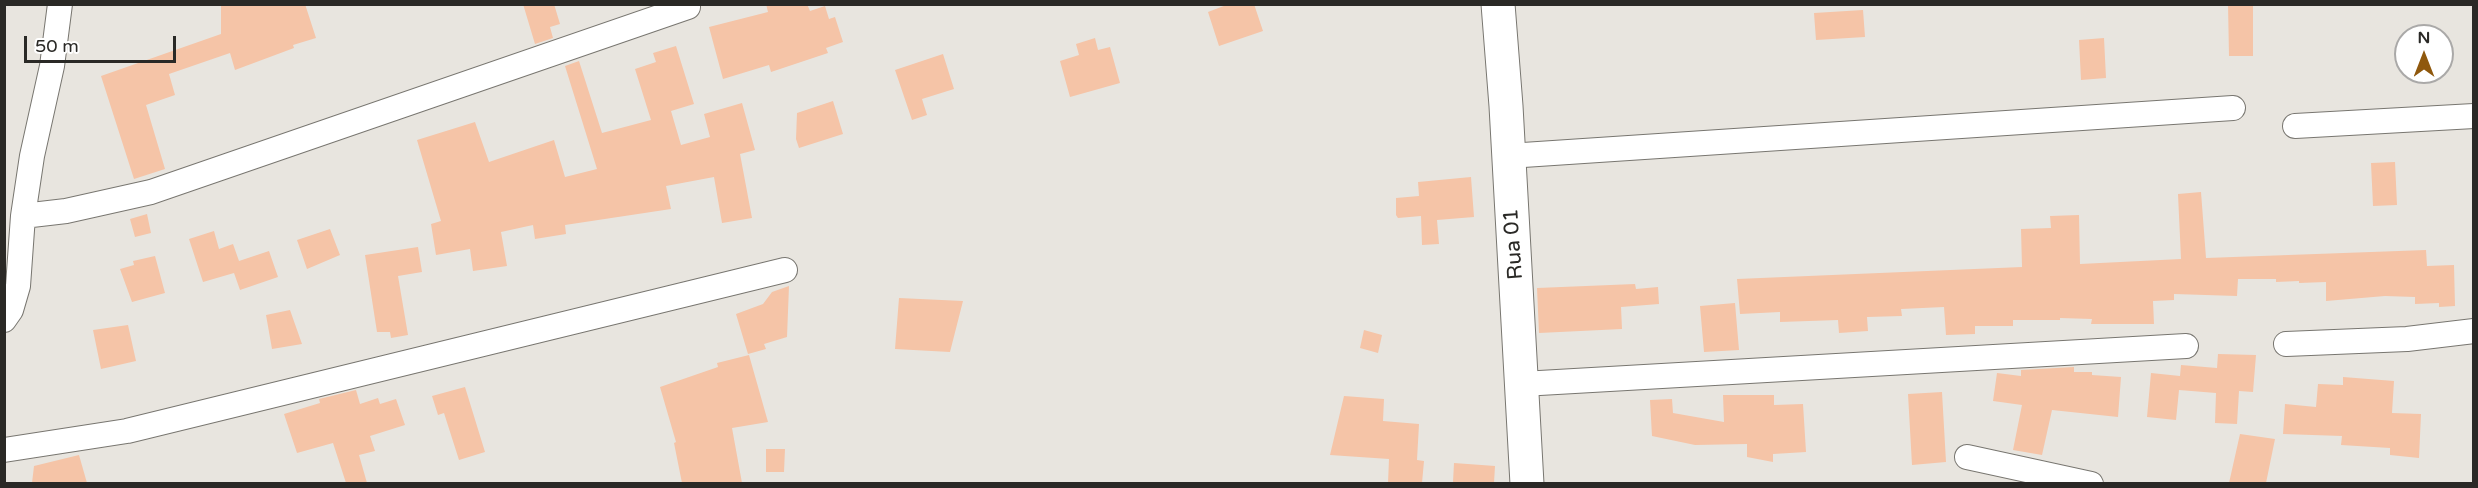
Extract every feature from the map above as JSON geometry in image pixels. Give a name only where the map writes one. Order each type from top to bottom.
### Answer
[{"type":"street","points":[[4,321],[11,310],[18,286],[22,216],[32,156],[52,66],[60,4]]},
{"type":"street","name":"Rua 01","points":[[1498,4],[1527,483]]},
{"type":"street","points":[[22,216],[66,211],[151,192],[688,7]]},
{"type":"street","points":[[1508,156],[2233,108]]},
{"type":"street","points":[[2295,126],[2474,116]]},
{"type":"street","points":[[4,450],[127,431],[785,270]]},
{"type":"street","points":[[2286,344],[2407,339],[2474,331]]},
{"type":"street","points":[[1522,384],[2186,346]]},
{"type":"street","points":[[1966,457],[2091,483]]},
{"type":"building","points":[[221,4],[305,4],[316,38],[293,45],[294,48],[235,70],[230,53],[169,74],[175,95],[146,105],[165,169],[134,179],[101,76],[221,34]]},
{"type":"building","points":[[523,4],[554,4],[560,24],[550,27],[553,38],[535,44]]},
{"type":"building","points":[[766,4],[807,4],[810,11],[825,6],[829,19],[835,17],[843,42],[826,48],[828,53],[771,72],[769,65],[723,79],[709,27],[768,12]]},
{"type":"building","points":[[1229,4],[1254,4],[1263,31],[1219,46],[1208,12]]},
{"type":"building","points":[[2228,4],[2253,4],[2253,56],[2229,56]]},
{"type":"building","points":[[1863,10],[1865,37],[1816,40],[1814,13]]},
{"type":"building","points":[[1095,38],[1098,50],[1110,47],[1120,83],[1070,97],[1060,61],[1079,55],[1076,44]]},
{"type":"building","points":[[2104,38],[2106,78],[2081,80],[2079,40]]},
{"type":"building","points":[[676,46],[694,104],[671,111],[681,145],[710,137],[704,114],[742,103],[755,150],[740,154],[752,218],[722,223],[714,177],[666,186],[671,209],[565,225],[566,234],[535,239],[533,225],[501,232],[507,266],[473,271],[470,249],[436,255],[431,224],[441,221],[417,140],[475,122],[489,162],[554,140],[565,177],[597,169],[565,66],[579,61],[602,133],[651,120],[635,69],[656,62],[653,53]]},
{"type":"building","points":[[943,54],[954,89],[922,99],[927,115],[912,120],[895,70]]},
{"type":"building","points":[[833,101],[843,134],[799,148],[796,139],[797,113]]},
{"type":"building","points":[[2395,162],[2397,205],[2373,206],[2371,163]]},
{"type":"building","points":[[1471,177],[1474,217],[1437,220],[1439,244],[1422,245],[1421,216],[1398,218],[1396,215],[1396,198],[1419,196],[1418,182]]},
{"type":"building","points":[[2201,192],[2206,258],[2426,250],[2427,266],[2454,265],[2455,306],[2439,307],[2439,303],[2415,304],[2415,297],[2385,296],[2326,301],[2326,282],[2299,283],[2299,281],[2276,282],[2276,279],[2238,279],[2237,296],[2174,294],[2174,300],[2153,301],[2154,324],[2091,324],[2092,319],[2060,318],[2060,320],[2013,320],[2013,326],[1975,326],[1975,334],[1946,335],[1944,307],[1901,309],[1902,316],[1867,317],[1868,331],[1839,333],[1838,320],[1780,322],[1780,312],[1740,314],[1737,279],[2022,267],[2021,229],[2051,228],[2050,216],[2079,215],[2080,264],[2181,259],[2178,194]]},
{"type":"building","points":[[147,214],[151,233],[135,237],[130,219]]},
{"type":"building","points":[[330,229],[340,255],[307,269],[297,240]]},
{"type":"building","points":[[214,231],[219,249],[233,244],[239,261],[269,251],[278,277],[240,290],[234,273],[203,282],[189,239]]},
{"type":"building","points":[[418,247],[422,272],[398,276],[408,335],[391,338],[390,332],[377,332],[365,255]]},
{"type":"building","points":[[155,256],[165,293],[132,302],[120,269],[134,265],[133,261]]},
{"type":"building","points":[[1635,284],[1636,289],[1658,287],[1659,304],[1621,307],[1622,329],[1539,333],[1537,288]]},
{"type":"building","points":[[789,286],[787,337],[764,344],[766,349],[748,354],[736,314],[763,304],[772,292]]},
{"type":"building","points":[[899,298],[963,301],[950,352],[895,349]]},
{"type":"building","points":[[1735,303],[1739,350],[1704,352],[1700,306]]},
{"type":"building","points":[[290,310],[302,344],[272,349],[266,315]]},
{"type":"building","points":[[128,325],[136,361],[101,369],[93,330]]},
{"type":"building","points":[[1364,330],[1382,335],[1378,353],[1360,348]]},
{"type":"building","points":[[2218,354],[2256,355],[2253,392],[2239,391],[2237,424],[2215,423],[2216,393],[2179,390],[2176,420],[2147,417],[2151,373],[2180,376],[2181,365],[2217,368]]},
{"type":"building","points":[[749,355],[768,422],[732,428],[742,483],[682,483],[674,443],[676,442],[660,387],[718,367],[717,363]]},
{"type":"building","points":[[2074,367],[2074,372],[2092,372],[2092,375],[2121,377],[2118,417],[2052,410],[2042,455],[2013,450],[2022,405],[1993,401],[1997,373],[2021,376],[2021,370]]},
{"type":"building","points":[[2343,377],[2394,381],[2392,413],[2421,414],[2419,458],[2390,455],[2390,448],[2341,445],[2342,436],[2283,434],[2285,404],[2316,407],[2318,384],[2343,385]]},
{"type":"building","points":[[465,387],[485,452],[459,460],[444,413],[438,415],[432,396]]},
{"type":"building","points":[[356,390],[360,404],[378,398],[380,404],[396,399],[405,425],[370,436],[375,451],[359,455],[367,483],[346,483],[333,443],[297,453],[284,414],[320,403],[319,399]]},
{"type":"building","points":[[1942,392],[1946,462],[1912,465],[1908,394]]},
{"type":"building","points":[[1723,395],[1774,395],[1774,405],[1803,404],[1806,452],[1773,454],[1773,462],[1747,457],[1747,444],[1695,445],[1652,436],[1650,400],[1672,399],[1673,413],[1724,422]]},
{"type":"building","points":[[1344,396],[1384,399],[1383,421],[1419,424],[1417,460],[1424,461],[1422,483],[1388,483],[1389,459],[1330,455]]},
{"type":"building","points":[[2240,434],[2275,439],[2266,483],[2229,483]]},
{"type":"building","points":[[766,449],[785,449],[784,472],[766,472]]},
{"type":"building","points":[[79,455],[87,483],[32,483],[34,466]]},
{"type":"building","points":[[1454,463],[1495,466],[1494,483],[1453,482]]}]
